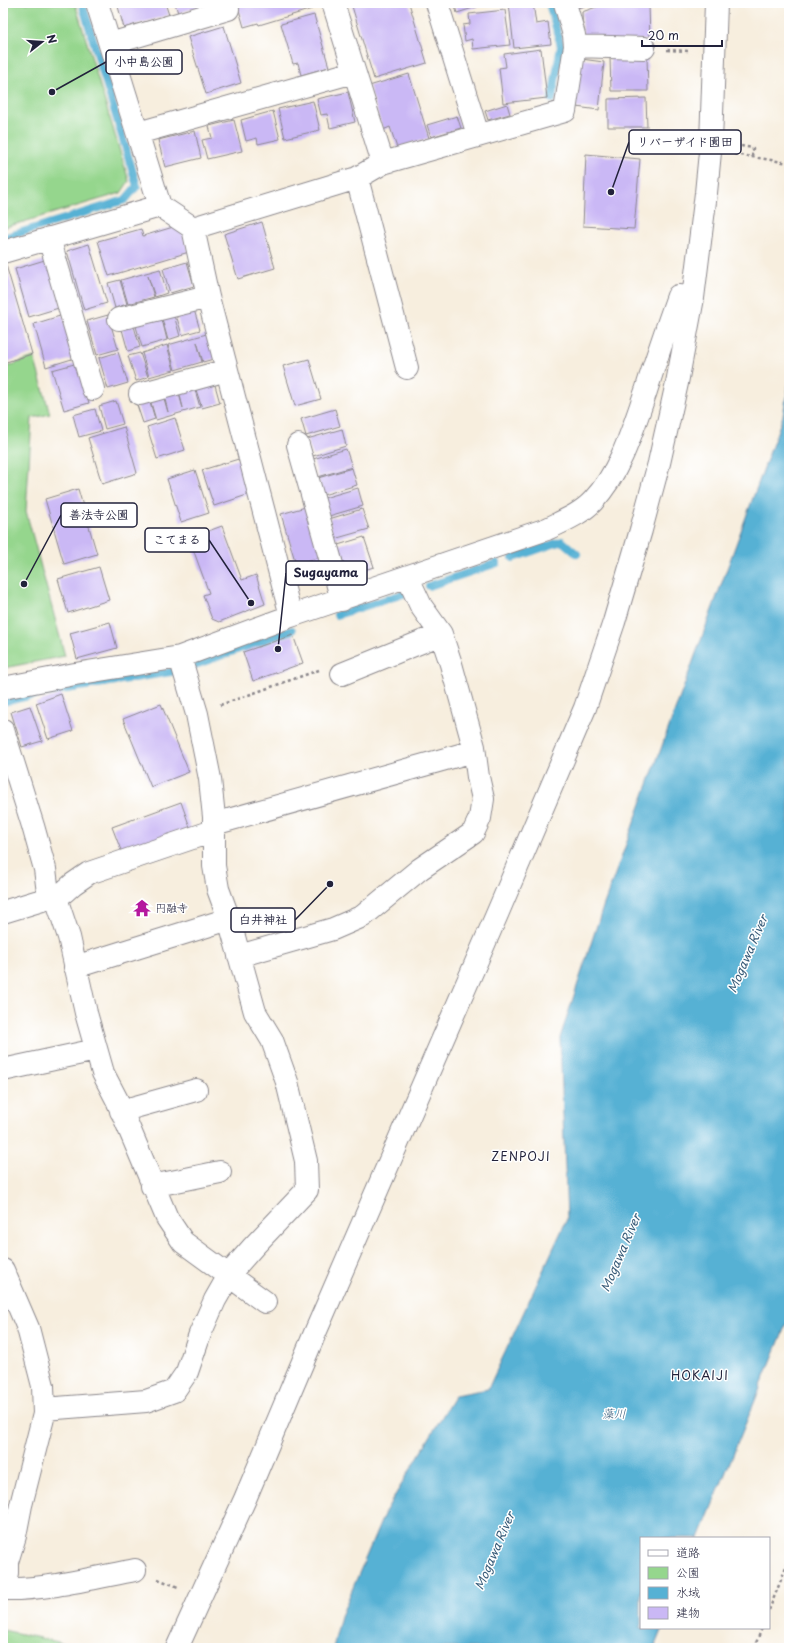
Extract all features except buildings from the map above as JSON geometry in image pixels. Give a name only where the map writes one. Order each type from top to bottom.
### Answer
[{"type":"street","points":[[97,3],[160,206],[193,228],[208,297],[292,616]]},
{"type":"street","points":[[333,3],[383,163]]},
{"type":"street","points":[[437,3],[478,135]]},
{"type":"street","points":[[193,228],[357,178],[383,163],[565,111],[575,46],[574,35],[565,3]]},
{"type":"street","points":[[177,1648],[244,1499],[585,708],[614,622],[641,530],[677,383],[693,298],[711,142],[716,3]]},
{"type":"street","points":[[110,44],[228,9]]},
{"type":"street","points":[[575,46],[644,48]]},
{"type":"street","points":[[138,133],[354,72]]},
{"type":"street","points":[[357,178],[407,368]]},
{"type":"street","points":[[3,252],[160,206]]},
{"type":"street","points":[[49,238],[93,389]]},
{"type":"street","points":[[3,688],[75,674],[180,657],[292,616],[408,578],[547,529],[582,511],[593,502],[604,488],[616,468],[626,444],[678,296],[693,298]]},
{"type":"street","points":[[119,319],[208,297]]},
{"type":"street","points":[[140,394],[227,370]]},
{"type":"street","points":[[298,445],[342,600]]},
{"type":"street","points":[[239,956],[333,929],[363,916],[420,869],[473,833],[480,818],[483,799],[474,751],[451,664],[441,634],[421,606],[408,578]]},
{"type":"street","points":[[342,674],[441,634]]},
{"type":"street","points":[[44,1408],[146,1401],[174,1390],[187,1372],[206,1320],[215,1300],[230,1275],[253,1247],[307,1190],[306,1161],[287,1082],[272,1040],[255,1012],[229,919],[218,889],[214,866],[214,828],[210,779],[197,714],[180,657]]},
{"type":"street","points":[[3,730],[45,869],[48,893],[58,904],[68,937],[96,1050],[103,1072],[121,1110],[152,1186],[167,1218],[183,1242],[266,1302]]},
{"type":"street","points":[[3,912],[64,892],[89,873],[214,828],[474,751]]},
{"type":"street","points":[[75,967],[229,919]]},
{"type":"street","points":[[3,1070],[96,1050]]},
{"type":"street","points":[[121,1110],[196,1090]]},
{"type":"street","points":[[152,1186],[220,1172]]},
{"type":"street","points":[[3,1270],[28,1328],[43,1386],[44,1408],[44,1414],[21,1505],[15,1536],[7,1562],[8,1573],[3,1584]]},
{"type":"street","points":[[3,1589],[18,1590],[80,1581],[135,1570]]},
{"type":"path","points":[[644,48],[693,51]]},
{"type":"path","points":[[730,154],[789,163]]},
{"type":"path","points":[[197,714],[326,668],[342,674]]},
{"type":"path","points":[[770,1608],[789,1560]]},
{"type":"path","points":[[135,1570],[200,1596]]},
{"type":"path","points":[[754,1648],[762,1629]]},
{"type":"green space","points":[[3,3],[75,3],[129,181],[121,193],[3,228]]},
{"type":"green space","points":[[34,357],[50,414],[32,418],[26,511],[65,656],[4,668],[3,368]]},
{"type":"green space","points":[[3,1630],[86,1648],[3,1648]]},
{"type":"water","name":"藻川","points":[[789,381],[789,1317],[699,1537],[640,1537],[640,1629],[663,1629],[655,1648],[333,1648],[341,1616],[385,1512],[455,1395],[488,1389],[567,1219],[560,1038],[603,907],[783,416]]},
{"type":"waterway","points":[[3,238],[125,200],[137,186],[82,3]]},
{"type":"waterway","points":[[549,3],[561,46],[552,99]]},
{"type":"waterway","points":[[513,558],[562,541],[577,554]]},
{"type":"waterway","points":[[429,586],[497,563]]},
{"type":"waterway","points":[[337,615],[406,593]]},
{"type":"waterway","points":[[189,667],[292,630]]},
{"type":"waterway","points":[[6,701],[42,693],[177,671]]},
{"type":"place","name":"小中島公園","points":[[52,92]]},
{"type":"place","name":"リバーザイド園田","points":[[611,192]]},
{"type":"place","name":"善法寺公園","points":[[24,584]]},
{"type":"place","name":"こてまる","points":[[251,603]]},
{"type":"place","name":"Sugayama","points":[[278,649]]},
{"type":"place","name":"白井神社","points":[[330,884]]},
{"type":"place","name":"円融寺","points":[[142,908]]},
{"type":"district","name":"ZENPOJI","points":[[521,1157]]},
{"type":"district","name":"HOKAIJI","points":[[700,1376]]},
{"type":"water label","name":"Mogawa River","points":[[748,954]]},
{"type":"water label","name":"Mogawa River","points":[[621,1253]]},
{"type":"water label","name":"Mogawa River","points":[[495,1551]]}]
